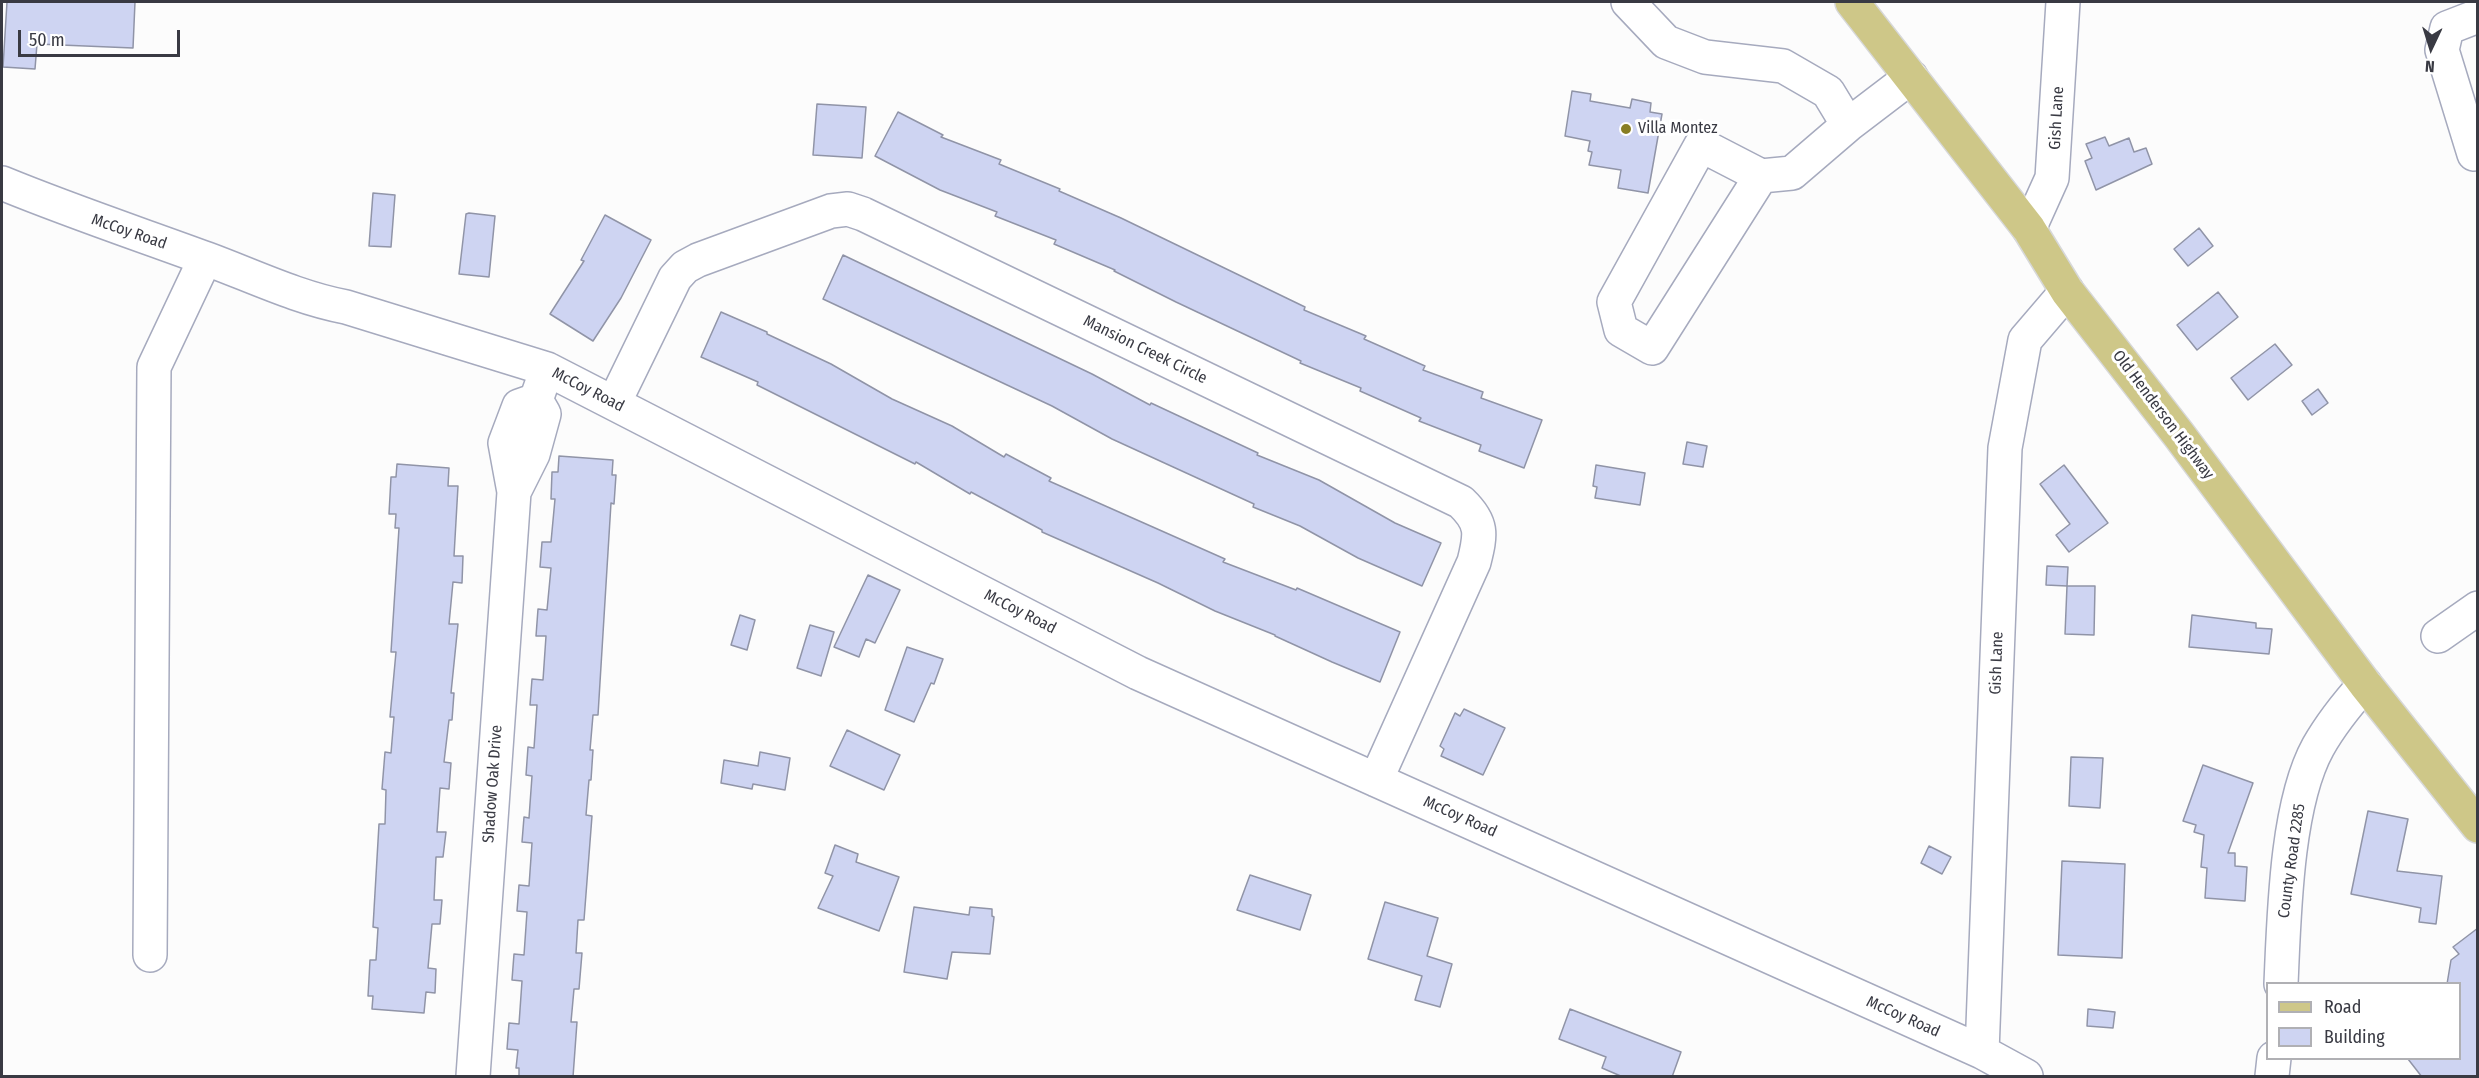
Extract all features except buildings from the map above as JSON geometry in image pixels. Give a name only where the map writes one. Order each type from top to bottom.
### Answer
[{"type":"main road","name":"Old Henderson Highway","points":[[1852,2],[2029,229],[2067,291],[2179,435],[2365,684],[2478,826]]},
{"type":"street","points":[[1628,2],[1666,42],[1705,57],[1783,66],[1828,92],[1848,124]]},
{"type":"street","name":"Gish Lane","points":[[2029,229],[2052,178],[2063,2]]},
{"type":"street","points":[[2474,154],[2442,50],[2447,28],[2478,16]]},
{"type":"street","points":[[1761,176],[1652,348],[1621,330],[1614,302],[1701,146],[1761,176],[1792,173],[1848,124],[1911,77]]},
{"type":"street","name":"McCoy Road","points":[[2,183],[318,302],[367,313],[548,369],[1138,673],[1982,1052],[2026,1077]]},
{"type":"street","name":"Mansion Creek Circle","points":[[614,403],[675,278],[684,267],[831,211],[848,209],[863,214],[1461,502],[1474,514],[1479,525],[1478,544],[1473,562],[1376,780]]},
{"type":"street","points":[[150,955],[154,367],[205,259]]},
{"type":"street","name":"Gish Lane","points":[[1982,1052],[2005,448],[2025,340],[2067,291]]},
{"type":"street","name":"Shadow Oak Drive","points":[[473,1077],[514,492],[533,454],[544,414],[536,400],[548,369]]},
{"type":"street","points":[[2438,636],[2478,608]]},
{"type":"street","name":"County Road 2285","points":[[2281,982],[2283,928],[2292,843],[2302,792],[2317,749],[2336,718],[2365,684]]},
{"type":"street","points":[[2272,1077],[2274,1060]]},
{"type":"place","name":"Villa Montez","points":[[1626,129]]}]
